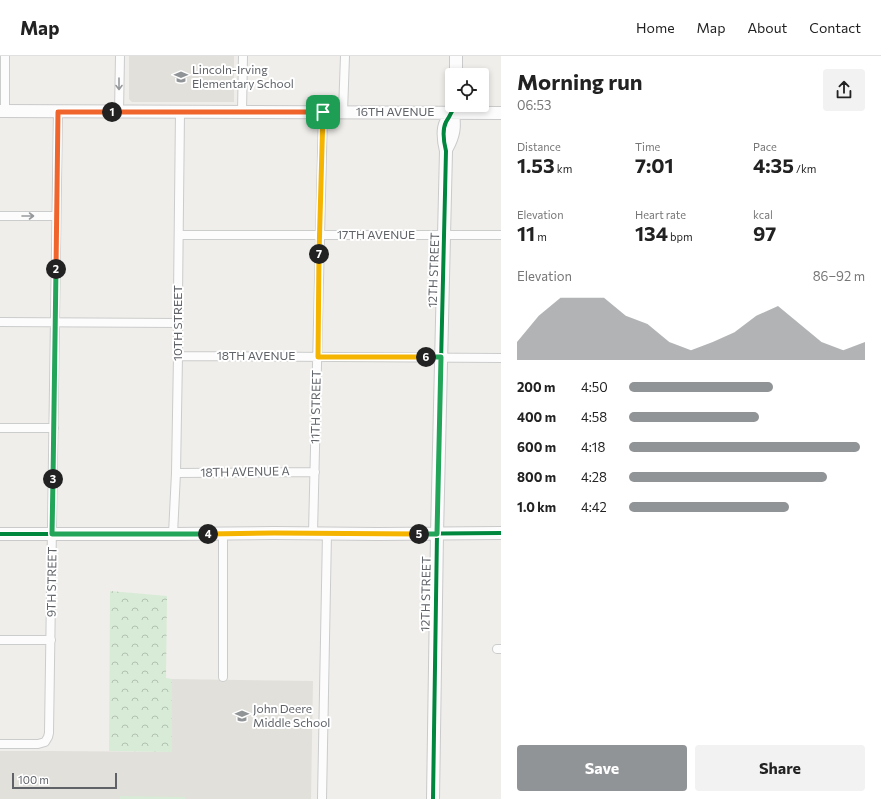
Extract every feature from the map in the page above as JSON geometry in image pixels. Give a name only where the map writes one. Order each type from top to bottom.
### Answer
[{"type":"street","points":[[3,111],[5,56]]},
{"type":"street","points":[[119,112],[120,56]]},
{"type":"street","points":[[242,112],[243,56]]},
{"type":"street","points":[[343,112],[345,56]]},
{"type":"street","points":[[456,56],[456,68]]},
{"type":"street","name":"16TH AVENUE","points":[[3,111],[343,112],[445,109]]},
{"type":"street","name":"16TH AVENUE","points":[[489,111],[501,112]]},
{"type":"street","name":"9TH STREET","points":[[0,744],[38,744],[47,741],[49,733],[58,112]]},
{"type":"street","name":"10TH STREET","points":[[173,534],[176,473],[178,356],[180,112]]},
{"type":"street","name":"11TH STREET","points":[[312,533],[315,472],[323,112]]},
{"type":"street","name":"12TH STREET","points":[[432,799],[445,235],[446,151],[444,142],[445,123],[451,112]]},
{"type":"street","points":[[0,216],[56,216]]},
{"type":"street","name":"17TH AVENUE","points":[[179,235],[501,235]]},
{"type":"street","points":[[0,322],[178,323]]},
{"type":"street","name":"18TH AVENUE","points":[[178,356],[501,358]]},
{"type":"street","points":[[0,428],[54,428]]},
{"type":"street","name":"18TH AVENUE A","points":[[176,473],[315,472]]},
{"type":"street","points":[[223,533],[223,677]]},
{"type":"street","points":[[0,534],[501,534]]},
{"type":"street","points":[[322,799],[327,534]]},
{"type":"street","points":[[0,640],[51,640]]},
{"type":"shaded area","name":"Lincoln-Irving Elementary School","points":[[129,56],[234,56],[234,102],[132,102],[129,99]]},
{"type":"shaded area","name":"John Deere Middle School","points":[[172,679],[313,681],[311,799],[0,799],[0,751],[172,752]]},
{"type":"green space","points":[[110,591],[167,596],[166,678],[172,679],[172,752],[109,751]]},
{"type":"green space","points":[[120,796],[185,797],[185,799],[120,799]]},
{"type":"cycle path","points":[[433,799],[437,534],[446,151],[444,133],[446,122],[452,112]]},
{"type":"cycle path","points":[[0,534],[501,533]]},
{"type":"place","name":"Lincoln-Irving Elementary School","points":[[181,77]]},
{"type":"place","name":"John Deere Middle School","points":[[242,716]]},
{"type":"route","points":[[58,112],[323,112],[318,296],[318,357],[441,357],[437,534],[52,534],[58,112]]}]
